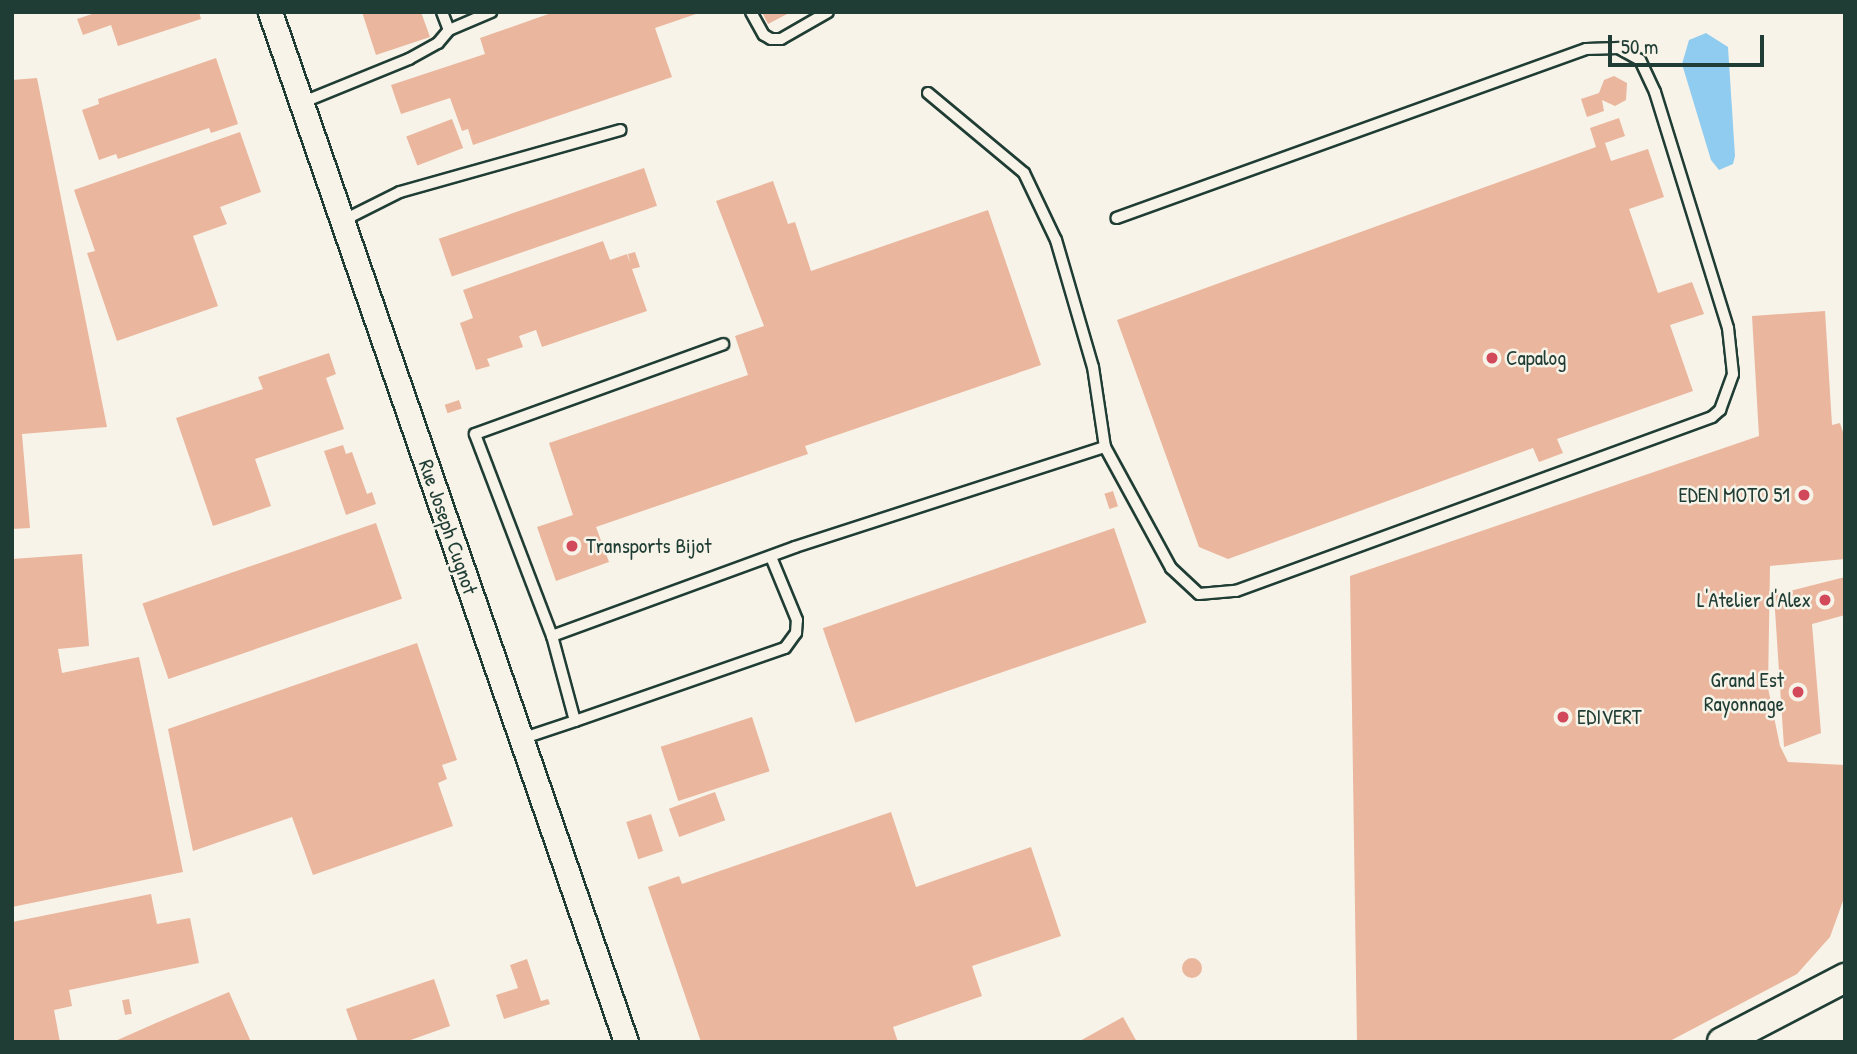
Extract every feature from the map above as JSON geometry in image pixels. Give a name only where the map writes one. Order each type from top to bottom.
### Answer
[{"type":"street","name":"Rue Joseph Cugnot","points":[[270,12],[626,1042]]},
{"type":"street","points":[[1721,1042],[1845,978]]},
{"type":"lane","points":[[442,12],[449,30]]},
{"type":"lane","points":[[301,103],[409,59],[438,43],[449,30],[491,12]]},
{"type":"lane","points":[[751,12],[764,35],[771,39],[781,39],[828,12]]},
{"type":"lane","points":[[928,93],[1024,173],[1056,240],[1093,367],[1105,447],[1171,568],[1199,594],[1236,591],[1712,417],[1720,410],[1733,374],[1728,328],[1655,92],[1640,61],[1618,48],[1586,49],[1117,218]]},
{"type":"lane","points":[[342,221],[400,192],[620,130]]},
{"type":"lane","points":[[575,721],[552,636],[475,434],[723,344]]},
{"type":"lane","points":[[552,636],[771,557],[1105,447]]},
{"type":"lane","points":[[521,739],[785,648],[796,633],[797,620],[771,557]]},
{"type":"water","points":[[1706,33],[1728,47],[1735,156],[1733,164],[1719,170],[1711,160],[1682,64],[1689,40]]},
{"type":"building","points":[[98,12],[199,12],[201,19],[118,46],[111,25],[83,35],[77,19]]},
{"type":"building","points":[[362,12],[421,12],[430,37],[376,55]]},
{"type":"building","points":[[554,12],[699,13],[655,28],[672,77],[473,145],[468,129],[462,131],[450,98],[401,114],[391,85],[485,54],[480,38]]},
{"type":"building","points":[[762,12],[791,12],[768,24]]},
{"type":"building","points":[[216,58],[238,124],[211,133],[209,128],[118,159],[116,154],[99,160],[82,110],[99,104],[98,99]]},
{"type":"building","points":[[1614,76],[1627,83],[1626,100],[1615,106],[1602,100],[1604,111],[1587,117],[1581,99],[1599,93],[1604,80]]},
{"type":"building","points":[[37,78],[107,427],[22,434],[30,528],[12,529],[12,80]]},
{"type":"building","name":"Capalog","points":[[1619,118],[1625,136],[1605,143],[1611,161],[1648,149],[1664,197],[1629,209],[1658,293],[1692,282],[1704,314],[1670,325],[1693,391],[1557,439],[1563,453],[1539,462],[1533,448],[1228,559],[1199,547],[1117,320],[1596,147],[1590,128]]},
{"type":"building","points":[[452,119],[463,148],[417,166],[406,137]]},
{"type":"building","points":[[240,132],[261,192],[220,207],[227,224],[193,236],[218,306],[117,341],[87,253],[95,251],[74,190]]},
{"type":"building","points":[[644,168],[657,206],[452,276],[439,239]]},
{"type":"building","points":[[773,181],[788,224],[795,222],[811,271],[988,210],[1041,365],[805,446],[808,454],[596,527],[609,562],[556,581],[537,527],[573,515],[549,443],[748,375],[735,336],[764,326],[716,201]]},
{"type":"building","points":[[603,241],[610,260],[627,254],[630,263],[628,254],[635,252],[640,267],[632,269],[647,311],[542,347],[536,330],[519,336],[523,347],[487,359],[490,366],[476,370],[460,323],[473,318],[463,290]]},
{"type":"building","name":"EDIVERT","points":[[1825,311],[1832,425],[1840,423],[1845,438],[1845,559],[1770,566],[1768,688],[1780,746],[1788,762],[1845,765],[1844,898],[1830,937],[1797,974],[1668,1042],[1357,1042],[1350,576],[1759,436],[1752,316]]},
{"type":"building","points":[[329,353],[336,374],[326,378],[344,429],[255,459],[271,506],[213,526],[176,418],[263,389],[258,377]]},
{"type":"building","points":[[459,400],[462,409],[448,413],[445,405]]},
{"type":"building","points":[[343,445],[346,454],[352,452],[367,494],[372,492],[376,504],[346,515],[324,451]]},
{"type":"building","points":[[1113,491],[1118,506],[1109,509],[1104,494]]},
{"type":"building","points":[[376,523],[402,599],[169,679],[142,603]]},
{"type":"building","points":[[1114,528],[1147,623],[855,723],[823,628]]},
{"type":"building","points":[[82,554],[89,646],[58,649],[62,673],[139,657],[183,872],[12,907],[12,559]]},
{"type":"building","points":[[1845,577],[1845,615],[1812,624],[1821,733],[1784,747],[1774,595]]},
{"type":"building","points":[[417,643],[457,760],[442,765],[447,779],[438,783],[453,826],[313,875],[292,817],[193,851],[168,729]]},
{"type":"building","points":[[752,717],[770,771],[678,801],[661,747]]},
{"type":"building","points":[[715,792],[725,820],[679,837],[669,809]]},
{"type":"building","points":[[891,812],[916,887],[1031,847],[1061,936],[972,966],[982,996],[893,1027],[898,1042],[701,1042],[648,887],[679,876],[682,884]]},
{"type":"building","points":[[651,814],[663,851],[638,859],[626,822]]},
{"type":"building","points":[[151,894],[157,924],[190,918],[199,963],[69,990],[72,1006],[54,1010],[60,1042],[12,1042],[12,922]]},
{"type":"building","points":[[1192,958],[1199,961],[1202,968],[1199,975],[1192,978],[1185,975],[1182,968],[1185,961]]},
{"type":"building","points":[[527,959],[541,1001],[548,999],[550,1004],[504,1019],[496,995],[518,988],[510,965]]},
{"type":"building","points":[[434,979],[450,1026],[405,1042],[358,1042],[346,1009]]},
{"type":"building","points":[[229,992],[251,1042],[113,1042],[156,1023]]},
{"type":"building","points":[[129,999],[132,1014],[125,1015],[122,1000]]},
{"type":"building","points":[[1123,1017],[1137,1042],[1078,1042]]},
{"type":"place","name":"Capalog","points":[[1492,358]]},
{"type":"place","name":"EDEN MOTO 51","points":[[1804,495]]},
{"type":"place","name":"Transports Bijot","points":[[572,546]]},
{"type":"place","name":"L'Atelier d'Alex","points":[[1825,600]]},
{"type":"place","name":"Grand Est Rayonnage","points":[[1798,692]]},
{"type":"place","name":"EDIVERT","points":[[1563,717]]}]
